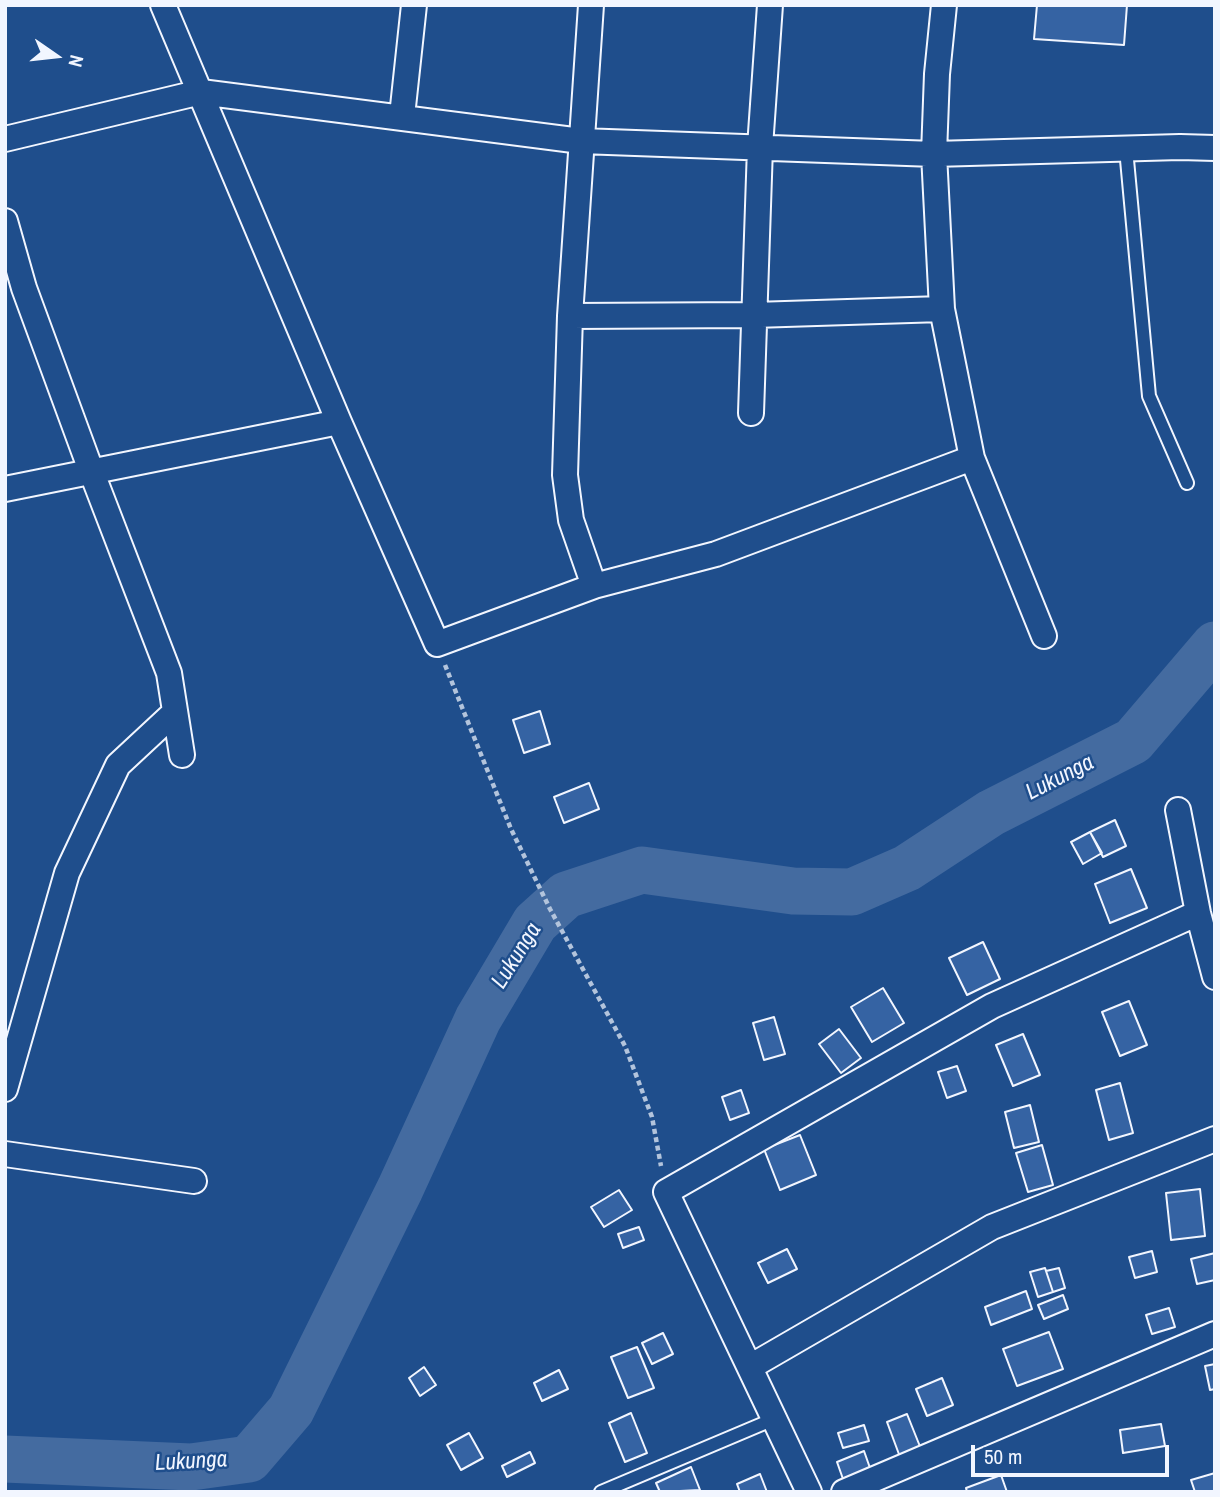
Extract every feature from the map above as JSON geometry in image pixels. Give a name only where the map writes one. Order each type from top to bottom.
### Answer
[{"type":"street","points":[[163,5],[339,422],[437,644],[594,586],[716,554],[972,458]]},
{"type":"street","points":[[402,116],[414,5]]},
{"type":"street","points":[[591,5],[570,316],[565,475],[571,520],[594,586]]},
{"type":"street","points":[[751,413],[760,147],[770,5]]},
{"type":"street","points":[[944,5],[937,74],[934,154],[942,309],[972,458],[1044,636]]},
{"type":"street","points":[[5,139],[201,92],[581,141],[934,154],[1215,148]]},
{"type":"street","points":[[5,221],[24,288],[169,673],[182,755]]},
{"type":"street","points":[[570,316],[754,315],[942,309]]},
{"type":"street","points":[[5,489],[339,422]]},
{"type":"street","points":[[5,1090],[67,873],[118,765],[175,712]]},
{"type":"street","points":[[1178,810],[1198,913],[1215,977]]},
{"type":"street","points":[[808,1492],[666,1192],[992,1006],[1198,913]]},
{"type":"street","points":[[750,1367],[992,1227],[1215,1139]]},
{"type":"street","points":[[5,1154],[194,1181]]},
{"type":"street","points":[[844,1492],[1215,1334]]},
{"type":"lane","points":[[1126,149],[1149,396],[1187,483]]},
{"type":"lane","points":[[601,1492],[774,1419]]},
{"type":"path","points":[[437,644],[511,829],[550,909],[625,1046],[652,1117],[666,1192]]},
{"type":"building","points":[[1037,5],[1127,5],[1124,45],[1034,39]]},
{"type":"building","points":[[540,711],[550,744],[524,753],[513,720]]},
{"type":"building","points":[[589,783],[599,809],[564,823],[554,797]]},
{"type":"building","points":[[1115,820],[1126,846],[1103,857],[1090,832]]},
{"type":"building","points":[[1090,832],[1102,853],[1083,864],[1071,842]]},
{"type":"building","points":[[1131,869],[1147,908],[1110,923],[1095,884]]},
{"type":"building","points":[[983,942],[1000,979],[967,995],[949,958]]},
{"type":"building","points":[[883,988],[904,1023],[872,1042],[851,1007]]},
{"type":"building","points":[[1129,1001],[1147,1045],[1120,1056],[1102,1012]]},
{"type":"building","points":[[774,1017],[785,1054],[764,1060],[753,1023]]},
{"type":"building","points":[[839,1029],[861,1058],[841,1073],[819,1044]]},
{"type":"building","points":[[1023,1034],[1040,1075],[1013,1086],[996,1045]]},
{"type":"building","points":[[957,1066],[966,1091],[947,1098],[938,1072]]},
{"type":"building","points":[[1120,1083],[1133,1133],[1109,1140],[1096,1090]]},
{"type":"building","points":[[741,1090],[749,1113],[730,1120],[722,1097]]},
{"type":"building","points":[[1030,1105],[1039,1142],[1014,1148],[1005,1112]]},
{"type":"building","points":[[800,1135],[816,1175],[780,1190],[764,1149]]},
{"type":"building","points":[[1042,1145],[1053,1185],[1028,1192],[1016,1153]]},
{"type":"building","points":[[1200,1189],[1205,1236],[1171,1240],[1166,1193]]},
{"type":"building","points":[[619,1190],[632,1210],[604,1227],[591,1207]]},
{"type":"building","points":[[639,1227],[644,1240],[623,1248],[618,1234]]},
{"type":"building","points":[[787,1249],[797,1269],[768,1283],[758,1263]]},
{"type":"building","points":[[1152,1251],[1157,1272],[1135,1278],[1129,1257]]},
{"type":"building","points":[[1215,1253],[1215,1280],[1197,1284],[1191,1259]]},
{"type":"building","points":[[1045,1268],[1053,1292],[1038,1297],[1030,1272]]},
{"type":"building","points":[[1059,1268],[1065,1288],[1053,1292],[1046,1271]]},
{"type":"building","points":[[1026,1291],[1032,1309],[991,1325],[985,1307]]},
{"type":"building","points":[[1063,1295],[1068,1309],[1044,1319],[1038,1305]]},
{"type":"building","points":[[1169,1308],[1175,1327],[1152,1334],[1146,1315]]},
{"type":"building","points":[[1049,1332],[1063,1369],[1017,1386],[1003,1349]]},
{"type":"building","points":[[663,1333],[673,1354],[652,1364],[642,1343]]},
{"type":"building","points":[[637,1347],[654,1388],[628,1398],[611,1357]]},
{"type":"building","points":[[1215,1364],[1215,1389],[1210,1390],[1205,1366]]},
{"type":"building","points":[[424,1367],[436,1385],[420,1396],[409,1378]]},
{"type":"building","points":[[559,1370],[568,1389],[542,1401],[534,1383]]},
{"type":"building","points":[[942,1378],[953,1405],[927,1416],[916,1389]]},
{"type":"building","points":[[631,1413],[647,1453],[625,1462],[609,1423]]},
{"type":"building","points":[[907,1414],[921,1449],[900,1457],[887,1422]]},
{"type":"building","points":[[1161,1424],[1165,1446],[1123,1453],[1120,1430]]},
{"type":"building","points":[[864,1425],[869,1441],[843,1448],[838,1433]]},
{"type":"building","points":[[469,1433],[483,1458],[461,1470],[447,1445]]},
{"type":"building","points":[[864,1451],[870,1468],[843,1479],[837,1462]]},
{"type":"building","points":[[530,1452],[535,1463],[507,1477],[502,1466]]},
{"type":"building","points":[[691,1467],[700,1490],[660,1492],[656,1483]]},
{"type":"building","points":[[1215,1473],[1215,1492],[1195,1492],[1191,1480]]},
{"type":"building","points":[[760,1474],[767,1492],[740,1492],[737,1484]]},
{"type":"building","points":[[1001,1475],[1007,1492],[967,1492],[966,1488]]},
{"type":"waterway","name":"Lukunga","points":[[5,1459],[191,1467],[249,1459],[291,1410],[400,1189],[478,1019],[535,923],[566,895],[642,870],[793,891],[852,892],[907,868],[991,813],[1133,741],[1215,645]]}]
